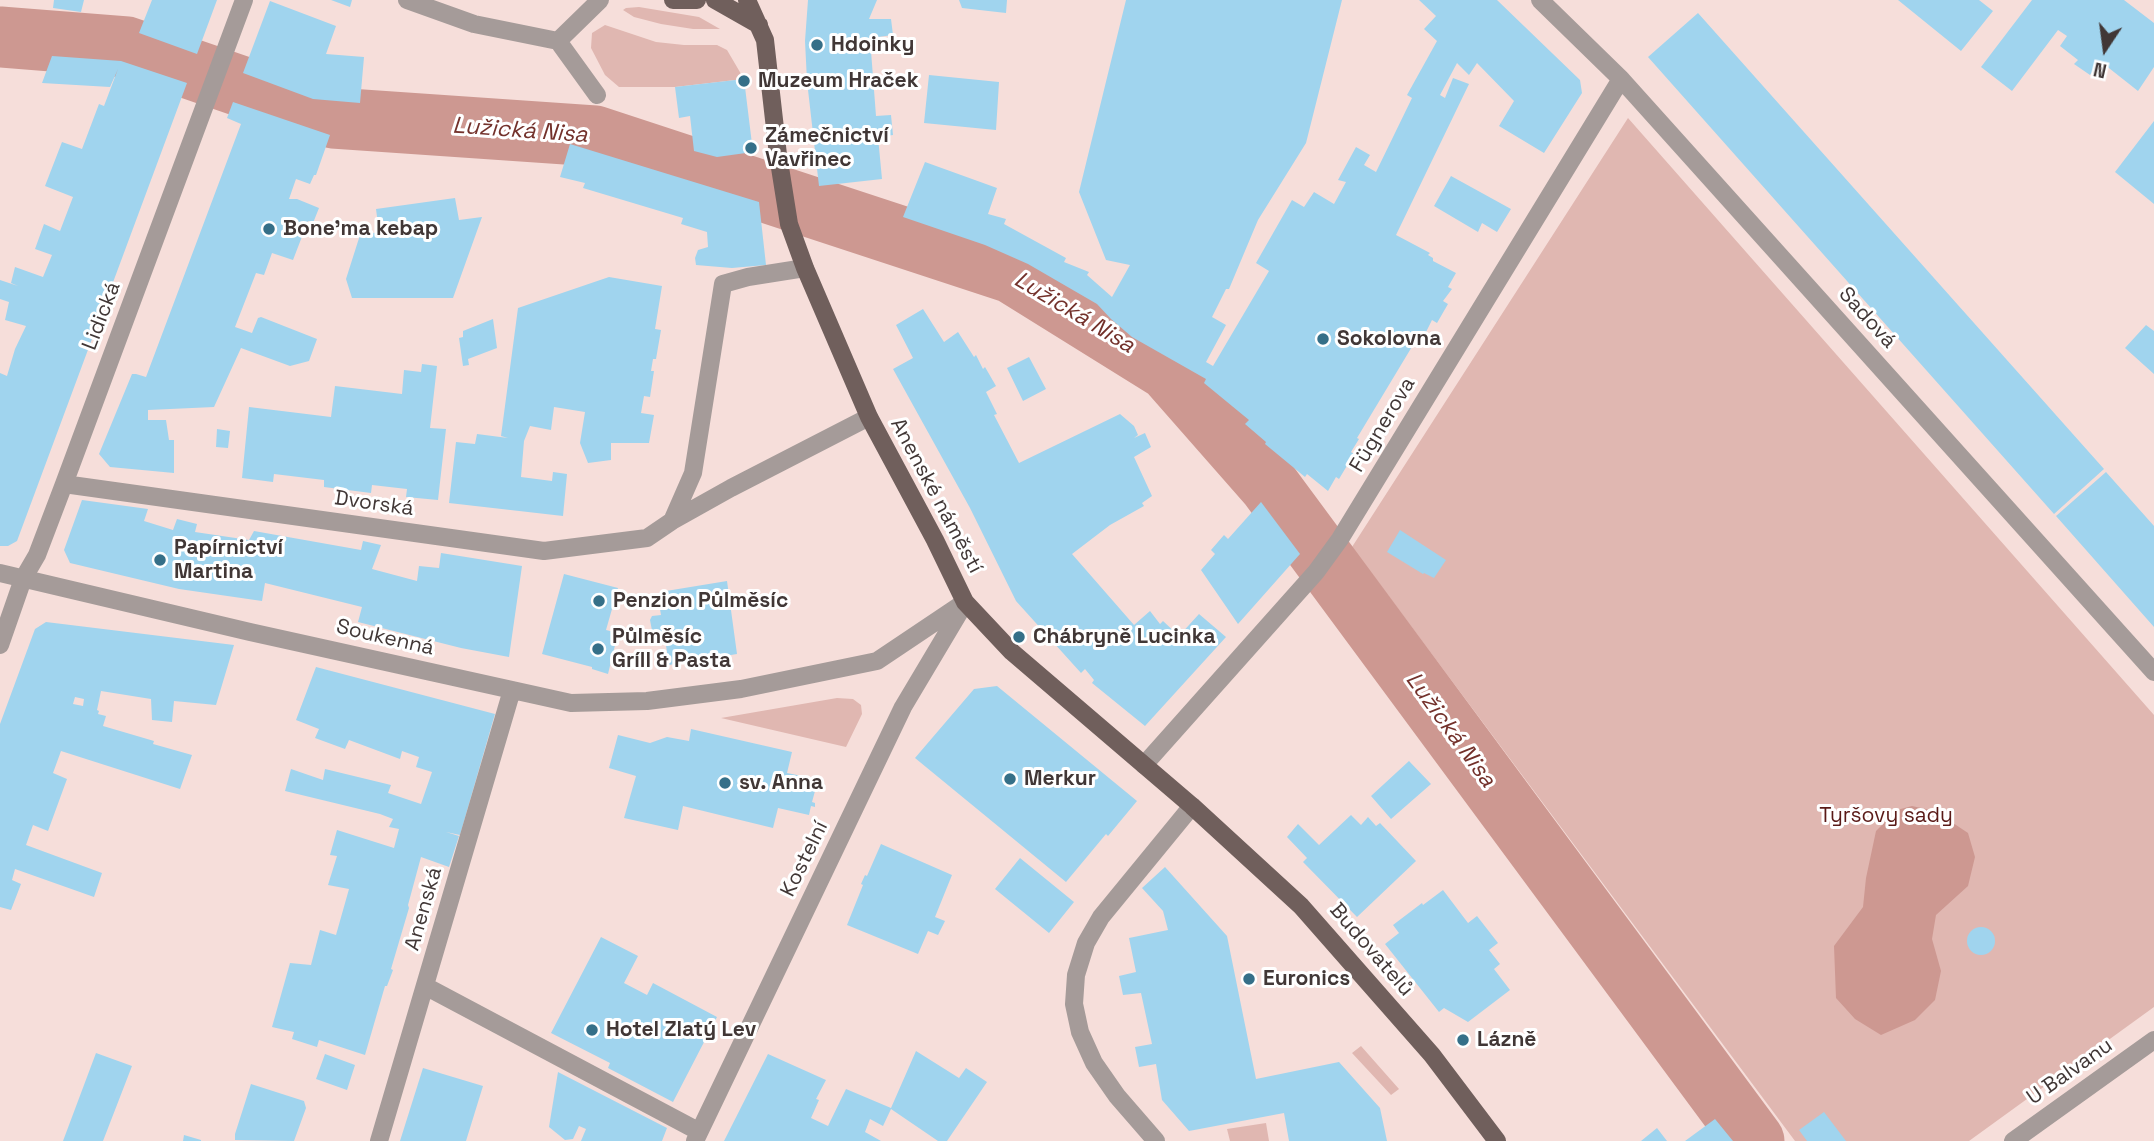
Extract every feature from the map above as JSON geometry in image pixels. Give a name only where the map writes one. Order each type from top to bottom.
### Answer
[{"type":"main road","points":[[673,0],[697,0]]},
{"type":"main road","points":[[715,0],[759,25]]},
{"type":"main road","name":"Anenské náměstí","points":[[747,0],[765,40],[789,224],[869,417],[965,601]]},
{"type":"main road","name":"Budovatelů","points":[[965,601],[1012,652],[1192,806],[1301,905],[1433,1055],[1497,1141]]},
{"type":"street","name":"Lidická","points":[[0,645],[23,579],[37,555],[64,484],[244,0]]},
{"type":"street","points":[[407,0],[474,23],[558,41],[597,96]]},
{"type":"street","points":[[558,41],[600,0]]},
{"type":"street","name":"Sadová","points":[[1540,0],[1621,79],[2154,672]]},
{"type":"street","name":"Fügnerova","points":[[1144,765],[1316,572],[1340,539],[1621,79]]},
{"type":"street","points":[[672,521],[693,473],[723,284],[805,268]]},
{"type":"street","name":"Anenské náměstí","points":[[672,521],[869,417]]},
{"type":"street","name":"Dvorská","points":[[64,484],[544,551],[647,538],[672,521]]},
{"type":"street","name":"Soukenná","points":[[0,573],[571,703],[646,701],[741,689]]},
{"type":"street","name":"Anenské náměstí","points":[[741,689],[877,661],[965,601]]},
{"type":"street","name":"Kostelní","points":[[696,1136],[904,707],[965,601]]},
{"type":"street","name":"Anenská","points":[[379,1141],[512,690]]},
{"type":"street","points":[[1156,1141],[1117,1097],[1094,1063],[1080,1032],[1074,1004],[1076,975],[1086,943],[1101,917],[1192,806]]},
{"type":"street","points":[[425,986],[696,1136]]},
{"type":"street","name":"U Balvanu","points":[[2012,1141],[2154,1040]]},
{"type":"green space","points":[[639,7],[699,17],[720,29],[693,29],[661,24],[634,17],[623,10]]},
{"type":"green space","points":[[605,25],[656,42],[717,45],[727,50],[744,79],[675,87],[619,87],[605,75],[591,48],[592,33]]},
{"type":"green space","name":"Tyršovy sady","points":[[1628,118],[2154,715],[2154,1007],[1969,1141],[1795,1141],[1352,547]]},
{"type":"green space","points":[[837,698],[853,699],[861,705],[862,714],[846,747],[721,718]]},
{"type":"green space","points":[[1361,1046],[1399,1089],[1391,1095],[1352,1053]]},
{"type":"green space","points":[[1266,1123],[1269,1141],[1230,1141],[1227,1129]]},
{"type":"shaded area","points":[[1912,806],[1935,811],[1968,833],[1975,857],[1968,886],[1936,915],[1932,939],[1941,971],[1935,1000],[1915,1020],[1881,1035],[1855,1019],[1836,998],[1834,946],[1863,907],[1876,831],[1897,810]]},
{"type":"building","points":[[54,0],[84,0],[81,12],[53,8]]},
{"type":"building","points":[[152,0],[217,0],[197,54],[139,33]]},
{"type":"building","points":[[331,0],[352,0],[350,7]]},
{"type":"building","points":[[808,0],[877,0],[869,19],[891,19],[893,35],[870,38],[876,116],[891,115],[893,135],[878,137],[882,179],[819,186],[807,81],[805,41]]},
{"type":"building","points":[[959,0],[1007,0],[1006,13],[962,8]]},
{"type":"building","points":[[1126,0],[1342,0],[1306,143],[1258,220],[1229,289],[1226,289],[1212,317],[1226,325],[1206,362],[1213,366],[1269,271],[1256,263],[1292,200],[1304,207],[1314,192],[1334,204],[1346,182],[1338,180],[1356,147],[1370,155],[1364,165],[1376,172],[1412,98],[1407,95],[1437,41],[1424,29],[1436,16],[1419,0],[1497,0],[1580,80],[1582,93],[1544,153],[1499,126],[1514,101],[1477,63],[1469,75],[1457,63],[1440,95],[1445,98],[1453,78],[1469,84],[1396,235],[1430,253],[1428,255],[1433,261],[1456,273],[1448,287],[1452,289],[1443,301],[1448,304],[1437,323],[1432,320],[1425,334],[1422,332],[1413,345],[1357,438],[1359,439],[1351,452],[1354,454],[1339,479],[1336,477],[1328,491],[1307,474],[1305,477],[1265,444],[1266,442],[1245,424],[1249,420],[1204,383],[1206,379],[1132,337],[1097,304],[1028,264],[985,245],[903,217],[925,162],[997,188],[988,214],[1006,219],[1004,224],[1066,258],[1064,262],[1089,272],[1087,275],[1112,297],[1130,265],[1106,260],[1079,192]]},
{"type":"building","points":[[1898,0],[1979,0],[1993,11],[1961,51]]},
{"type":"building","points":[[2032,0],[2124,0],[2154,23],[2154,67],[2138,91],[2100,61],[2090,75],[2074,64],[2078,60],[2060,46],[2067,36],[2058,30],[2012,91],[1981,67]]},
{"type":"building","points":[[270,1],[336,26],[326,54],[364,57],[360,103],[313,99],[243,73]]},
{"type":"building","points":[[1698,13],[2104,469],[2054,514],[1648,57]]},
{"type":"building","points":[[52,56],[121,61],[187,83],[17,541],[8,546],[0,546],[0,373],[7,376],[15,349],[26,326],[5,320],[9,302],[0,299],[0,280],[18,286],[11,283],[15,267],[43,277],[52,255],[35,249],[44,224],[60,231],[73,197],[45,186],[62,142],[82,149],[99,104],[104,106],[118,69],[110,87],[42,83]]},
{"type":"building","points":[[929,75],[999,82],[996,130],[924,123]]},
{"type":"building","points":[[744,79],[753,152],[717,157],[694,151],[690,116],[679,118],[675,87]]},
{"type":"building","points":[[233,102],[330,135],[316,175],[310,184],[296,179],[289,199],[297,199],[319,208],[313,223],[308,221],[293,260],[272,253],[264,275],[256,273],[235,327],[252,333],[258,318],[261,317],[317,339],[309,361],[290,366],[241,348],[214,407],[148,410],[148,420],[166,420],[169,440],[174,440],[174,473],[110,467],[99,454],[132,374],[146,377],[241,124],[227,118]]},
{"type":"building","points":[[2154,121],[2154,204],[2115,172]]},
{"type":"building","points":[[570,144],[759,202],[766,265],[732,268],[696,265],[698,250],[708,247],[707,232],[681,224],[683,218],[583,188],[585,183],[560,177]]},
{"type":"building","points":[[1451,176],[1511,209],[1497,232],[1482,223],[1478,232],[1434,206]]},
{"type":"building","points":[[455,198],[459,220],[482,217],[453,298],[352,298],[346,279],[360,235],[379,232],[376,209]]},
{"type":"building","points":[[609,277],[662,286],[655,329],[661,330],[651,371],[654,371],[650,397],[644,396],[641,413],[654,415],[649,443],[611,443],[611,460],[588,463],[580,443],[585,412],[554,407],[551,430],[530,426],[524,441],[521,477],[552,481],[553,472],[567,474],[563,516],[449,503],[456,442],[475,444],[477,434],[508,438],[501,436],[518,308]]},
{"type":"building","points":[[923,309],[944,342],[958,332],[983,369],[985,367],[996,386],[986,392],[997,414],[994,415],[1019,463],[1120,414],[1134,426],[1138,435],[1134,438],[1145,433],[1151,447],[1134,457],[1152,496],[1142,503],[1144,506],[1110,525],[1072,554],[1134,625],[1150,611],[1160,624],[1163,621],[1179,636],[1199,614],[1226,637],[1145,726],[1092,683],[1094,680],[1085,669],[1081,673],[1016,601],[970,508],[893,369],[913,358],[896,325]]},
{"type":"building","points":[[493,319],[497,348],[468,359],[469,365],[463,366],[459,338],[463,337],[463,331]]},
{"type":"building","points":[[2146,325],[2154,331],[2154,374],[2125,348]]},
{"type":"building","points":[[1029,357],[1046,389],[1023,401],[1007,368]]},
{"type":"building","points":[[422,364],[437,366],[430,428],[446,429],[438,500],[406,497],[407,489],[372,485],[371,493],[324,487],[324,480],[274,474],[273,482],[242,478],[249,407],[331,417],[335,386],[402,394],[404,370],[421,372]]},
{"type":"building","points":[[217,429],[230,431],[228,448],[216,447]]},
{"type":"building","points":[[2106,472],[2154,526],[2154,627],[2056,516]]},
{"type":"building","points":[[82,500],[148,509],[144,521],[173,530],[177,519],[197,524],[195,532],[249,540],[254,531],[361,550],[363,541],[381,545],[372,569],[417,581],[419,566],[439,568],[441,553],[522,566],[509,657],[358,622],[362,607],[265,583],[262,601],[179,589],[70,563],[64,550]]},
{"type":"building","points":[[1261,502],[1300,554],[1238,624],[1201,570],[1215,554],[1211,550],[1224,535],[1228,539]]},
{"type":"building","points":[[1400,530],[1446,560],[1434,578],[1387,552]]},
{"type":"building","points":[[564,574],[618,588],[606,630],[618,633],[608,674],[542,654]]},
{"type":"building","points":[[727,581],[737,654],[669,665],[665,639],[654,641],[650,620],[652,616],[661,615],[658,597],[660,592]]},
{"type":"building","points":[[46,622],[234,645],[216,705],[174,701],[172,722],[152,720],[151,699],[101,691],[97,710],[98,714],[106,716],[103,726],[192,755],[180,789],[61,751],[53,773],[67,779],[48,831],[33,825],[26,845],[102,873],[94,897],[15,869],[12,880],[21,884],[11,910],[0,907],[0,724],[35,629]],"holes":[[[75,697],[84,699],[83,706],[73,704]]]},
{"type":"building","points":[[316,667],[495,714],[460,835],[446,832],[459,836],[449,867],[421,857],[391,969],[393,970],[385,986],[365,1055],[319,1040],[317,1047],[292,1039],[294,1032],[272,1027],[290,963],[311,965],[320,930],[336,935],[349,889],[328,885],[337,856],[330,855],[337,830],[394,848],[399,829],[389,827],[393,819],[380,814],[285,791],[291,769],[323,780],[325,769],[391,785],[388,793],[421,804],[432,772],[416,767],[419,757],[402,751],[400,759],[349,740],[345,749],[315,738],[319,729],[296,720]]},
{"type":"building","points":[[997,686],[1137,801],[1066,882],[915,758],[974,689]]},
{"type":"building","name":"sv. Anna","points":[[691,729],[792,752],[787,773],[817,779],[815,788],[819,788],[818,792],[815,791],[812,802],[815,807],[811,806],[809,815],[778,808],[773,828],[683,806],[678,830],[624,818],[636,776],[609,768],[618,735],[650,743],[667,737],[689,741]]},
{"type":"building","points":[[1409,761],[1431,784],[1391,819],[1371,796]]},
{"type":"building","points":[[1351,815],[1361,825],[1368,817],[1376,826],[1380,823],[1416,861],[1357,917],[1303,862],[1307,858],[1287,837],[1298,824],[1319,845]]},
{"type":"building","points":[[881,844],[952,875],[935,917],[945,921],[938,935],[928,931],[918,954],[847,925],[863,885],[861,884]]},
{"type":"building","points":[[1020,858],[1074,902],[1049,933],[995,889]]},
{"type":"building","points":[[1165,867],[1227,936],[1256,1079],[1339,1062],[1380,1108],[1387,1141],[1289,1141],[1284,1113],[1189,1131],[1162,1100],[1156,1064],[1139,1067],[1135,1047],[1152,1044],[1141,993],[1123,995],[1119,976],[1136,972],[1129,938],[1168,930],[1163,911],[1142,888]]},
{"type":"building","points":[[1443,890],[1468,923],[1477,916],[1498,943],[1489,950],[1500,964],[1494,969],[1510,990],[1468,1022],[1444,1008],[1439,1012],[1385,944],[1399,933],[1393,925]]},
{"type":"building","points":[[1981,927],[1991,931],[1995,941],[1991,951],[1981,955],[1971,951],[1967,941],[1971,931]]},
{"type":"building","points":[[601,937],[638,956],[624,983],[647,995],[653,983],[717,1017],[673,1102],[608,1068],[610,1063],[551,1033]]},
{"type":"building","points":[[916,1051],[959,1078],[966,1068],[987,1082],[947,1141],[938,1141],[891,1109],[883,1126],[870,1119],[865,1132],[881,1141],[724,1141],[768,1054],[826,1080],[816,1099],[819,1100],[811,1118],[828,1126],[846,1089],[891,1108]]},
{"type":"building","points":[[96,1053],[132,1066],[103,1141],[63,1141]]},
{"type":"building","points":[[325,1054],[355,1065],[347,1090],[316,1079]]},
{"type":"building","points":[[423,1068],[483,1086],[466,1141],[400,1141]]},
{"type":"building","points":[[558,1072],[667,1128],[662,1141],[581,1141],[586,1129],[579,1126],[573,1139],[565,1140],[549,1127]]},
{"type":"building","points":[[251,1084],[304,1101],[306,1108],[294,1141],[235,1140]]},
{"type":"building","points":[[1824,1112],[1846,1141],[1807,1141],[1799,1130]]},
{"type":"building","points":[[1715,1119],[1733,1141],[1685,1141]]},
{"type":"building","points":[[1657,1128],[1667,1141],[1641,1141]]},
{"type":"building","points":[[184,1135],[201,1140],[201,1141],[183,1141]]},
{"type":"waterway","name":"Lužická Nisa","points":[[0,37],[127,47],[333,118],[595,136],[1012,273],[1168,370],[1269,485],[1754,1141]]},
{"type":"place","name":"Hdoinky","points":[[817,45]]},
{"type":"place","name":"Muzeum Hraček","points":[[744,81]]},
{"type":"place","name":"Zámečnictví Vavřinec","points":[[751,148]]},
{"type":"place","name":"Bone'ma kebap","points":[[269,229]]},
{"type":"place","name":"Sokolovna","points":[[1323,339]]},
{"type":"place","name":"Papírnictví Martina","points":[[160,560]]},
{"type":"place","name":"Penzion Půlměsíc","points":[[599,601]]},
{"type":"place","name":"Chábryně Lucinka","points":[[1019,637]]},
{"type":"place","name":"Půlměsíc Gríll & Pasta","points":[[598,649]]},
{"type":"place","name":"Merkur","points":[[1010,779]]},
{"type":"place","name":"sv. Anna","points":[[725,783]]},
{"type":"place","name":"Euronics","points":[[1249,979]]},
{"type":"place","name":"Hotel Zlatý Lev","points":[[592,1030]]},
{"type":"place","name":"Lázně","points":[[1463,1040]]}]
